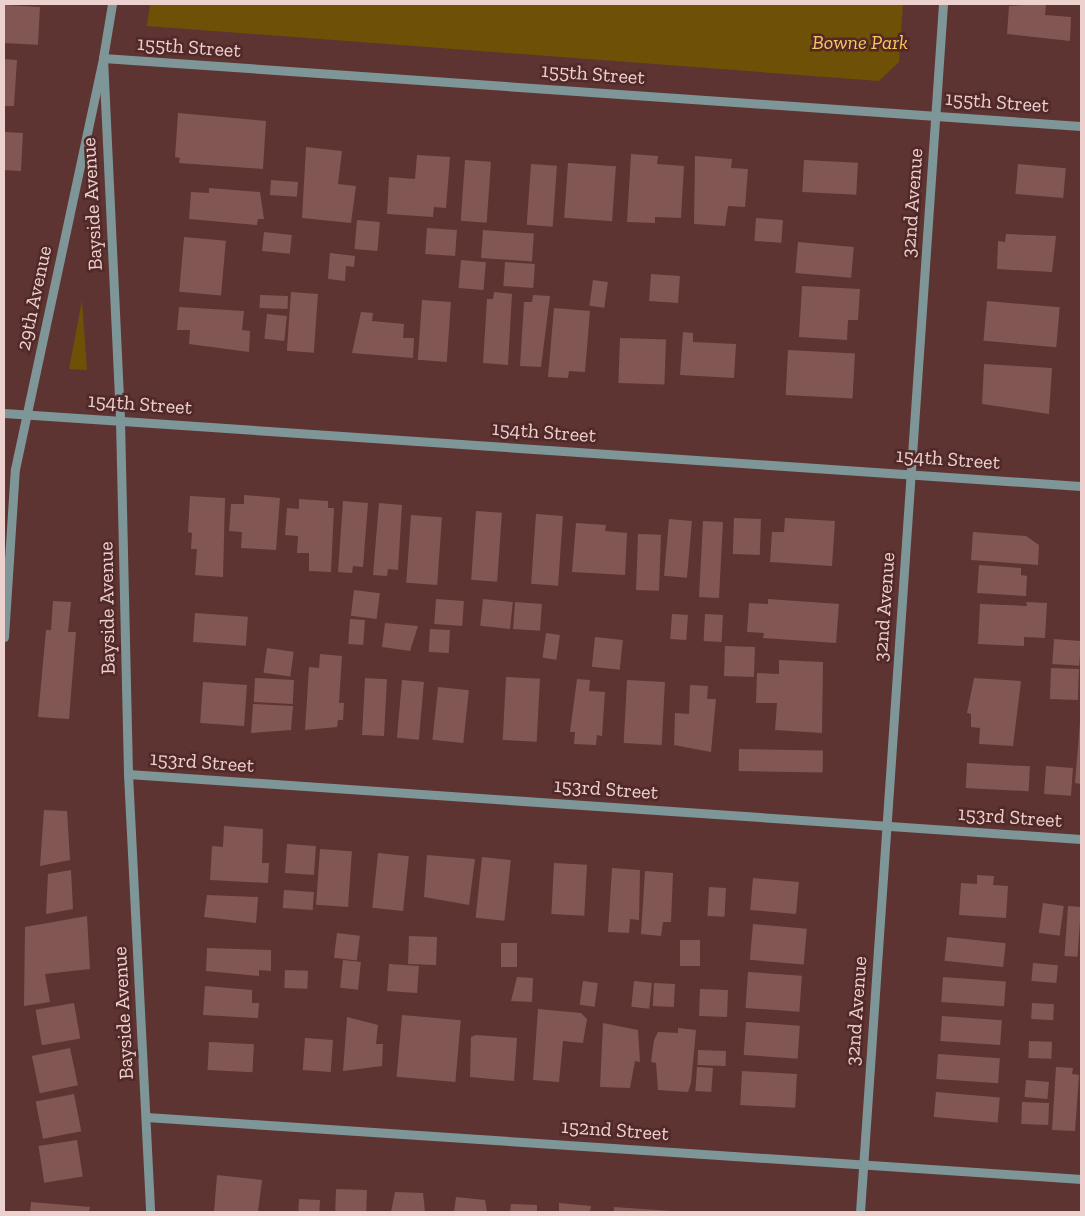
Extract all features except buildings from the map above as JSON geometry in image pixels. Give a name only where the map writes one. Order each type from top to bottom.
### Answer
[{"type":"street","name":"Bayside Avenue","points":[[112,4],[103,58],[120,420],[128,774],[150,1212]]},
{"type":"street","name":"32nd Avenue","points":[[860,1212],[943,4]]},
{"type":"street","name":"155th Street","points":[[103,58],[1081,126]]},
{"type":"street","name":"29th Avenue","points":[[4,637],[15,469],[103,58]]},
{"type":"street","name":"154th Street","points":[[4,413],[1081,486]]},
{"type":"street","name":"153rd Street","points":[[128,774],[1081,839]]},
{"type":"street","name":"152nd Street","points":[[146,1117],[1081,1179]]},
{"type":"green space","name":"Bowne Park","points":[[150,4],[903,4],[899,62],[879,81],[147,26]]},
{"type":"green space","points":[[82,300],[87,370],[69,369]]}]
